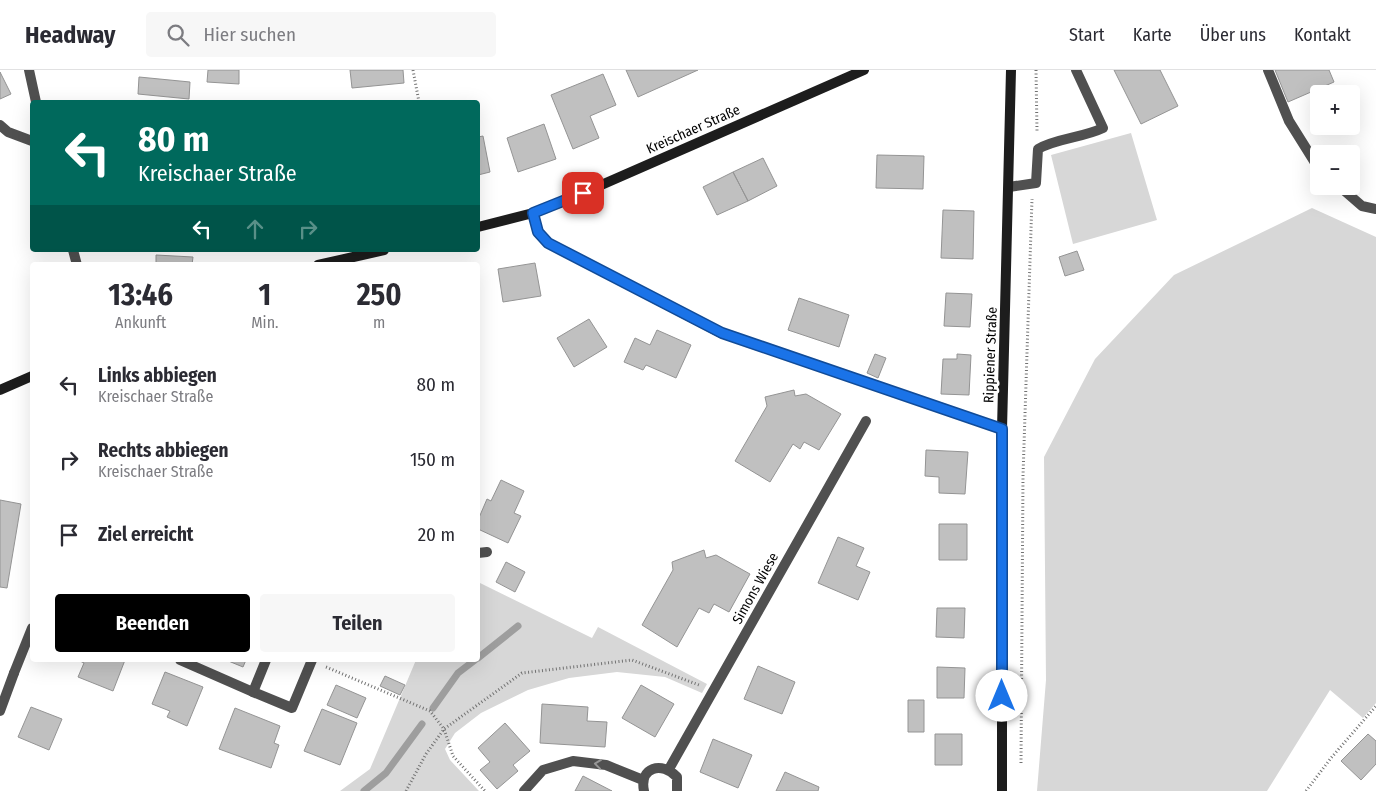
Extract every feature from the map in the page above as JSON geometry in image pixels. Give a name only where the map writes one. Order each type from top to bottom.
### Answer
[{"type":"street","points":[[29,70],[36,100]]},
{"type":"street","name":"Kreischaer Straße","points":[[480,227],[533,213],[864,70]]},
{"type":"street","name":"Rippiener Straße","points":[[1002,791],[1002,429],[1011,70]]},
{"type":"street","points":[[1009,187],[1036,183],[1038,149],[1048,143],[1074,138],[1103,128],[1076,70]]},
{"type":"street","points":[[1268,70],[1289,121],[1310,155]]},
{"type":"street","points":[[0,125],[8,132],[30,140]]},
{"type":"street","points":[[1349,195],[1362,206],[1376,209]]},
{"type":"street","points":[[533,213],[538,232],[548,243],[722,333],[1002,429]]},
{"type":"street","points":[[331,262],[375,252]]},
{"type":"street","points":[[0,390],[30,377]]},
{"type":"street","name":"Simons Wiese","points":[[670,769],[866,421]]},
{"type":"street","points":[[0,711],[30,633]]},
{"type":"street","points":[[185,662],[292,708],[311,662]]},
{"type":"street","points":[[253,692],[265,662]]},
{"type":"street","points":[[524,791],[544,770],[573,761],[606,765],[644,786],[648,772],[659,767],[670,769],[677,777],[677,791]]},
{"type":"path","points":[[413,70],[419,100]]},
{"type":"path","points":[[1036,70],[1038,149]]},
{"type":"path","points":[[1021,771],[1024,418],[1032,194],[1036,183]]},
{"type":"path","points":[[406,791],[426,754],[444,729],[522,672],[632,660],[714,690]]},
{"type":"path","points":[[317,662],[423,706],[430,711],[444,729],[453,756],[486,791]]},
{"type":"path","points":[[1306,791],[1376,706]]},
{"type":"shaded area","points":[[1131,133],[1157,220],[1073,244],[1051,155]]},
{"type":"shaded area","points":[[1312,208],[1376,237],[1376,703],[1363,718],[1330,690],[1267,791],[1037,791],[1046,680],[1044,457],[1095,359],[1174,275]]},
{"type":"shaded area","points":[[480,583],[592,638],[598,627],[707,684],[702,693],[665,677],[617,672],[569,678],[528,690],[481,713],[455,733],[445,749],[450,760],[479,791],[340,791],[370,769],[415,662],[480,662]]},
{"type":"building","points":[[208,70],[239,70],[239,84],[207,82]]},
{"type":"building","points":[[350,70],[403,70],[404,83],[352,88]]},
{"type":"building","points":[[626,70],[698,70],[638,97]]},
{"type":"building","points":[[1114,70],[1160,70],[1178,106],[1141,124]]},
{"type":"building","points":[[1275,70],[1329,70],[1334,82],[1327,85],[1310,85],[1310,92],[1288,102]]},
{"type":"building","points":[[0,72],[11,94],[0,99]]},
{"type":"building","points":[[603,74],[616,105],[590,116],[599,138],[573,149],[551,95]]},
{"type":"building","points":[[139,77],[190,82],[189,99],[138,94]]},
{"type":"building","points":[[544,124],[556,159],[518,172],[507,138]]},
{"type":"building","points":[[483,136],[490,172],[480,174],[480,137]]},
{"type":"building","points":[[877,155],[924,156],[923,189],[876,188]]},
{"type":"building","points":[[763,158],[777,186],[748,201],[733,172]]},
{"type":"building","points":[[733,172],[748,201],[717,215],[703,187]]},
{"type":"building","points":[[943,210],[974,211],[973,259],[941,258]]},
{"type":"building","points":[[1077,251],[1084,270],[1065,276],[1059,257]]},
{"type":"building","points":[[156,255],[193,257],[192,262],[156,262]]},
{"type":"building","points":[[535,263],[541,296],[503,302],[498,269]]},
{"type":"building","points":[[946,293],[972,294],[970,327],[944,326]]},
{"type":"building","points":[[799,298],[849,315],[839,347],[788,330]]},
{"type":"building","points":[[589,319],[607,347],[574,367],[557,338]]},
{"type":"building","points":[[657,330],[691,345],[676,378],[646,365],[643,370],[624,362],[635,338],[650,345]]},
{"type":"building","points":[[875,354],[886,358],[878,378],[867,373]]},
{"type":"building","points":[[957,354],[971,355],[969,395],[941,394],[943,359],[957,359]]},
{"type":"building","points":[[794,390],[795,396],[806,394],[841,414],[819,450],[804,442],[800,449],[793,444],[770,482],[735,461],[767,406],[765,397]]},
{"type":"building","points":[[926,450],[968,452],[965,494],[939,493],[939,477],[925,476]]},
{"type":"building","points":[[501,480],[524,491],[514,513],[521,516],[508,543],[480,530],[480,515],[487,499],[491,501]]},
{"type":"building","points":[[0,500],[21,504],[7,588],[0,587]]},
{"type":"building","points":[[939,524],[967,524],[967,560],[939,560]]},
{"type":"building","points":[[838,537],[864,548],[856,566],[870,572],[858,600],[818,583]]},
{"type":"building","points":[[704,550],[706,558],[716,555],[750,574],[729,612],[714,604],[709,613],[699,608],[677,647],[642,625],[673,570],[672,562]]},
{"type":"building","points":[[506,562],[525,572],[515,592],[496,582]]},
{"type":"building","points":[[937,608],[965,608],[964,638],[936,637]]},
{"type":"building","points":[[82,662],[124,662],[113,691],[78,677],[84,663]]},
{"type":"building","points":[[231,662],[245,662],[243,667]]},
{"type":"building","points":[[758,666],[795,682],[782,714],[744,699]]},
{"type":"building","points":[[937,667],[965,668],[964,698],[937,698]]},
{"type":"building","points":[[165,672],[203,687],[187,726],[167,717],[170,711],[152,704]]},
{"type":"building","points":[[385,676],[405,685],[400,695],[380,686]]},
{"type":"building","points":[[336,685],[366,698],[357,718],[327,705]]},
{"type":"building","points":[[641,685],[674,704],[655,737],[622,718]]},
{"type":"building","points":[[908,700],[924,700],[924,732],[908,732]]},
{"type":"building","points":[[542,704],[588,707],[587,721],[607,722],[605,747],[540,743]]},
{"type":"building","points":[[31,707],[62,719],[49,750],[18,737]]},
{"type":"building","points":[[235,708],[280,726],[274,743],[279,745],[271,768],[219,749]]},
{"type":"building","points":[[322,709],[357,723],[340,765],[304,751]]},
{"type":"building","points":[[505,723],[530,751],[513,765],[518,771],[497,789],[480,770],[490,762],[478,748]]},
{"type":"building","points":[[935,734],[962,734],[962,765],[935,765]]},
{"type":"building","points":[[1368,734],[1376,741],[1376,764],[1361,780],[1341,761]]},
{"type":"building","points":[[713,739],[752,755],[738,788],[700,772]]},
{"type":"building","points":[[785,772],[819,787],[818,791],[776,791]]},
{"type":"building","points":[[583,776],[612,791],[575,791]]},
{"type":"waterway","points":[[480,656],[518,626]]},
{"type":"waterway","points":[[433,708],[458,673],[472,662]]},
{"type":"waterway","points":[[364,791],[386,773],[422,724]]},
{"type":"route","points":[[583,193],[533,213],[538,232],[548,243],[722,333],[829,368],[1002,429],[1002,696]]}]
